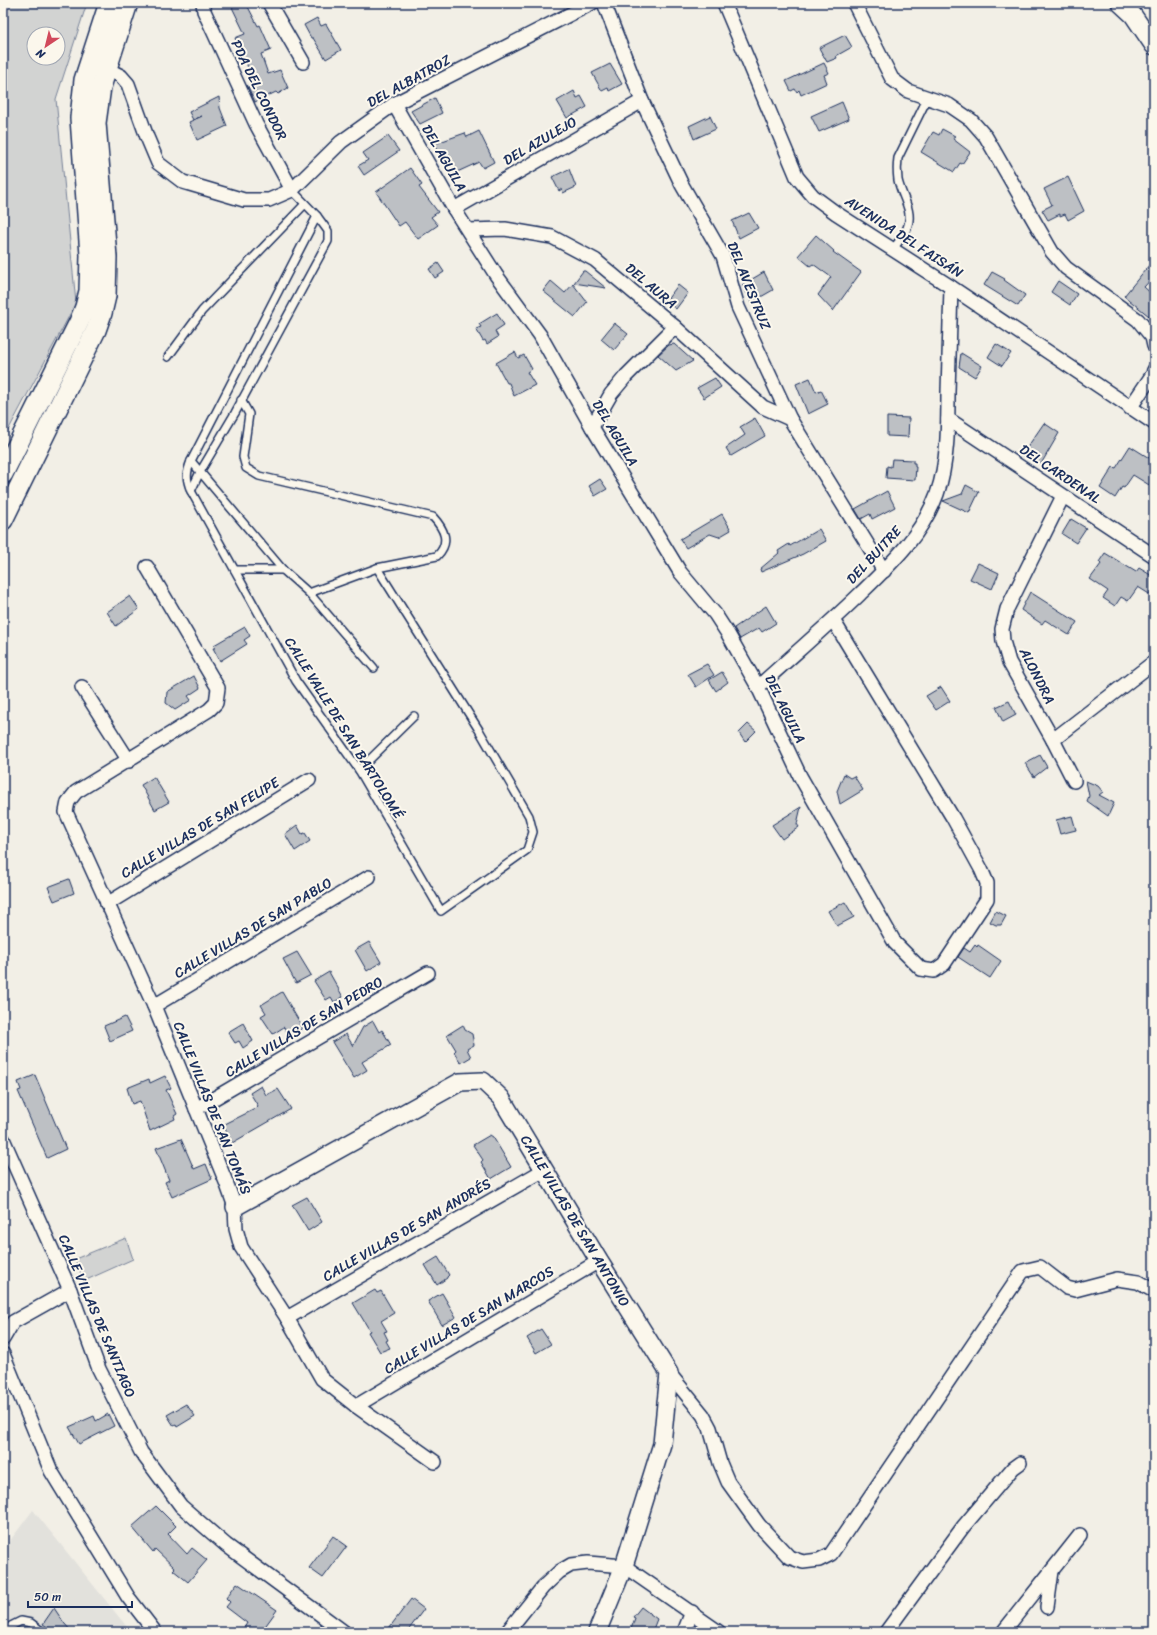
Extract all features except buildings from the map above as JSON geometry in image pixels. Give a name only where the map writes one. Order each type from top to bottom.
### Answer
[{"type":"main road","points":[[3,474],[79,322],[89,292],[90,255],[80,118],[84,80],[109,3]]},
{"type":"main road","points":[[3,520],[96,330],[102,313],[106,296],[107,256],[96,123],[101,87],[128,3]]},
{"type":"street","name":"PDA DEL CONDOR","points":[[203,3],[204,11],[256,124],[292,190]]},
{"type":"street","points":[[269,3],[303,62]]},
{"type":"street","name":"DEL ALBATROZ","points":[[107,69],[121,76],[128,84],[146,137],[158,163],[183,182],[244,200],[269,200],[292,190],[341,142],[394,104],[592,3]]},
{"type":"street","name":"DEL AVESTRUZ","points":[[604,3],[642,101],[682,185],[723,256],[738,307],[790,419],[884,571]]},
{"type":"street","name":"AVENIDA DEL FAISÁN","points":[[724,3],[797,177],[813,196],[836,213],[951,286],[1154,423]]},
{"type":"street","points":[[854,3],[892,79],[908,91],[949,105],[971,120],[986,137],[1052,252],[1066,268],[1138,320],[1152,337],[1154,346]]},
{"type":"street","points":[[1120,3],[1133,15],[1154,46]]},
{"type":"street","name":"DEL AZULEJO","points":[[454,209],[642,101]]},
{"type":"street","name":"DEL AGUILA","points":[[394,104],[454,209],[496,275],[540,335],[592,427],[680,572],[715,614],[758,687],[800,776],[895,943],[921,969],[934,971],[944,964],[987,900],[987,883],[953,818],[833,620]]},
{"type":"street","name":"DEL AURA","points":[[468,230],[505,229],[552,237],[595,260],[675,327],[763,407],[790,419]]},
{"type":"street","name":"DEL BUITRE","points":[[758,687],[833,620],[884,571],[907,546],[926,518],[937,493],[944,463],[948,419],[951,286]]},
{"type":"street","points":[[592,427],[611,394],[675,327]]},
{"type":"street","points":[[1130,408],[1153,374],[1154,370]]},
{"type":"street","name":"DEL CARDENAL","points":[[948,419],[1154,556]]},
{"type":"street","name":"ALONDRA","points":[[1063,496],[1007,610],[1002,629],[1003,641],[1009,662],[1074,780]]},
{"type":"street","points":[[82,687],[129,760],[209,710],[216,703],[218,688],[147,567]]},
{"type":"street","points":[[1053,740],[1154,662]]},
{"type":"street","name":"CALLE VILLAS DE SAN TOMÁS","points":[[129,760],[76,792],[68,802],[66,812],[154,1006],[226,1182],[234,1207],[236,1229],[241,1247],[286,1318],[322,1379],[356,1406],[435,1462]]},
{"type":"street","name":"CALLE VILLAS DE SAN FELIPE","points":[[107,904],[309,780]]},
{"type":"street","name":"CALLE VILLAS DE SAN PABLO","points":[[154,1006],[369,877]]},
{"type":"street","name":"CALLE VILLAS DE SAN PEDRO","points":[[196,1109],[428,973]]},
{"type":"street","name":"CALLE VILLAS DE SAN ANTONIO","points":[[234,1207],[460,1082],[483,1081],[501,1098],[599,1261],[669,1373]]},
{"type":"street","name":"CALLE VILLAS DE SANTIAGO","points":[[3,1139],[70,1290],[99,1369],[141,1452],[181,1506],[226,1545],[344,1632]]},
{"type":"street","name":"CALLE VILLAS DE SAN ANDRÉS","points":[[286,1318],[544,1170]]},
{"type":"street","name":"CALLE VILLAS DE SAN MARCOS","points":[[356,1406],[599,1261]]},
{"type":"street","points":[[669,1373],[703,1415],[710,1428],[720,1463],[728,1482],[759,1525],[789,1557],[803,1562],[819,1560],[831,1554],[1023,1271],[1040,1267],[1067,1288],[1075,1290],[1117,1279],[1138,1282],[1154,1291]]},
{"type":"street","points":[[3,1339],[13,1322],[70,1290]]},
{"type":"street","points":[[3,1354],[51,1471],[128,1597],[156,1632]]},
{"type":"street","points":[[597,1632],[624,1566],[662,1444],[669,1373]]},
{"type":"street","points":[[886,1632],[962,1528],[1012,1468],[1020,1463]]},
{"type":"street","points":[[1003,1632],[1080,1535]]},
{"type":"street","points":[[507,1632],[543,1587],[559,1572],[571,1565],[588,1563],[624,1566],[719,1632]]},
{"type":"street","points":[[1047,1607],[1053,1569]]},
{"type":"street","points":[[684,1632],[692,1612]]},
{"type":"lane","points":[[893,249],[906,231],[909,224],[908,212],[898,181],[898,158],[928,97]]},
{"type":"lane","points":[[191,491],[200,472],[328,241],[328,231],[317,216],[292,190]]},
{"type":"lane","points":[[168,357],[202,311],[305,204]]},
{"type":"lane","points":[[317,216],[191,461],[282,570],[309,593],[374,668]]},
{"type":"lane","points":[[241,400],[249,414],[243,457],[246,468],[259,476],[433,516],[442,526],[446,542],[443,550],[437,556],[377,568],[309,593]]},
{"type":"lane","name":"CALLE VALLE DE SAN BARTOLOMÉ","points":[[191,461],[187,472],[187,480],[191,491],[296,681],[359,770],[441,911],[527,850],[533,832],[529,816],[479,730],[377,568]]},
{"type":"lane","points":[[235,570],[282,570]]},
{"type":"lane","points":[[359,770],[414,716]]},
{"type":"lane","points":[[7,1632],[10,1626],[21,1621],[31,1623],[43,1632]]},
{"type":"shaded area","points":[[3,3],[87,3],[56,99],[76,303],[3,440]]},
{"type":"shaded area","points":[[126,1238],[133,1259],[84,1281],[75,1259]]},
{"type":"shaded area","points":[[33,1510],[131,1632],[3,1632],[3,1542],[6,1546]]}]
